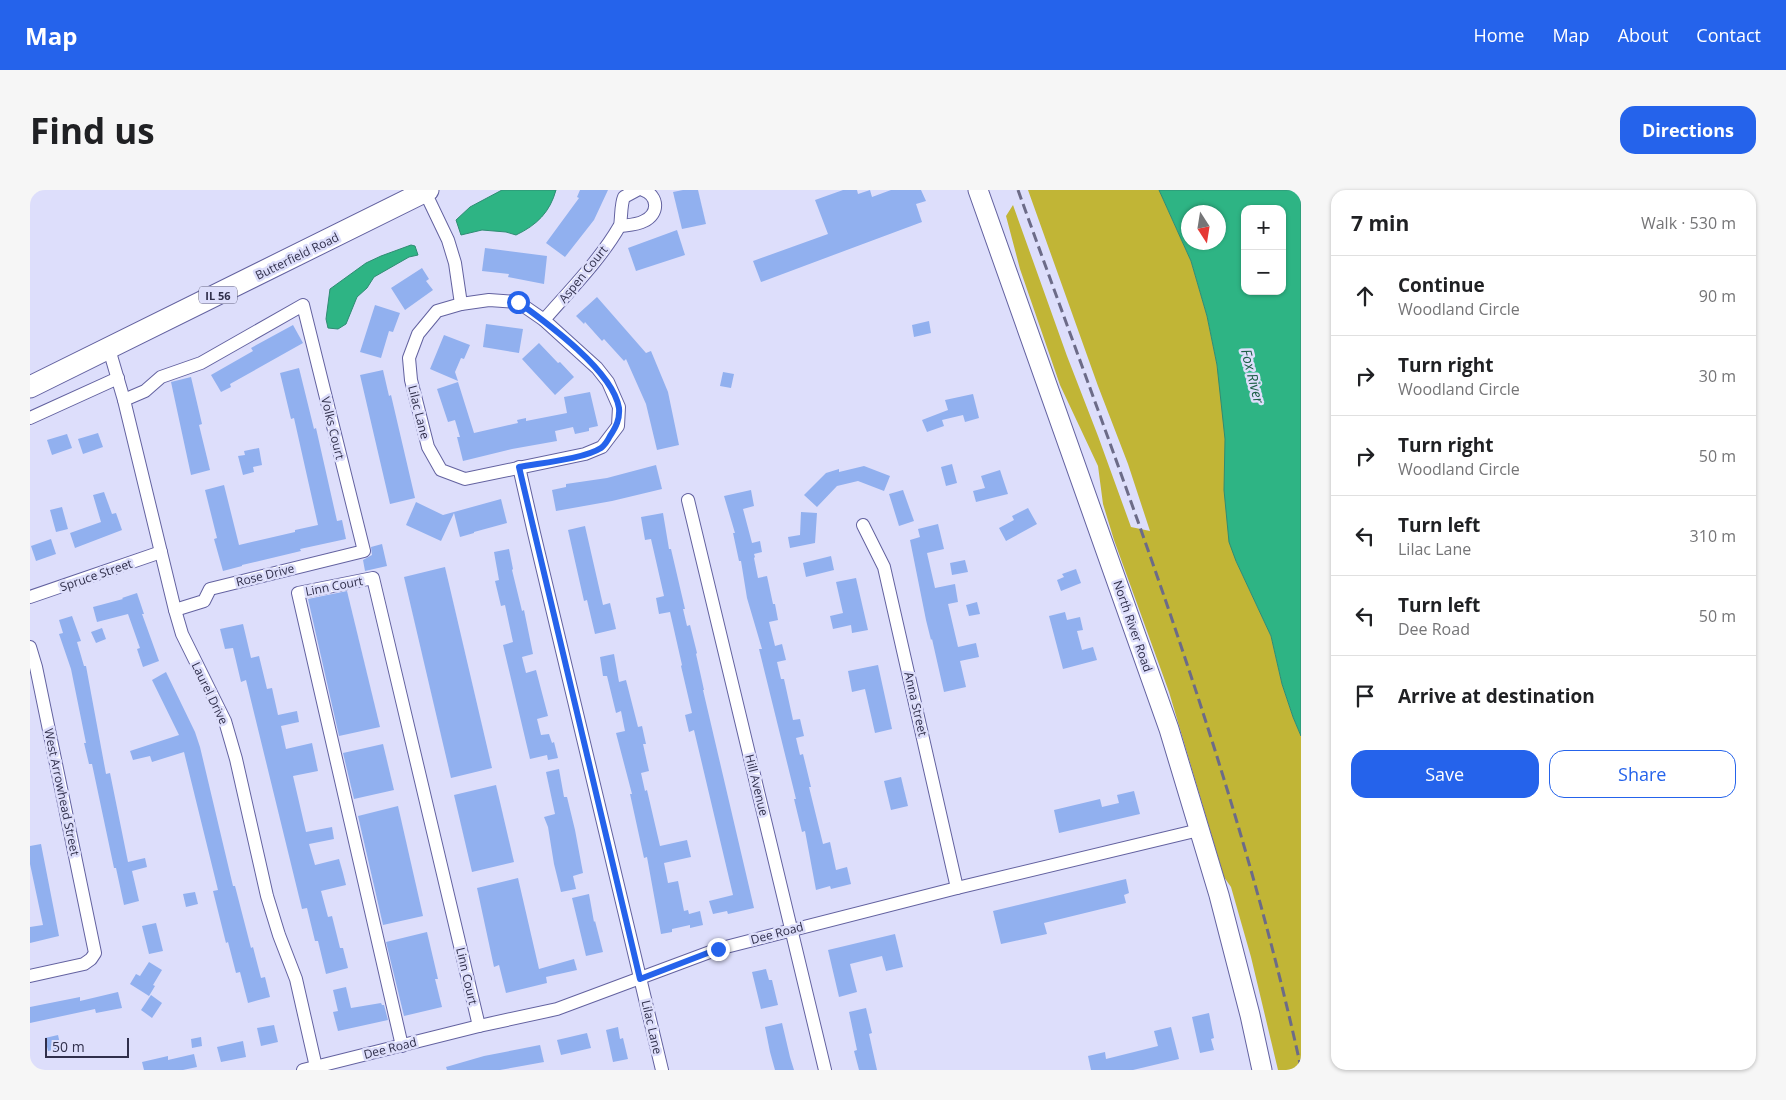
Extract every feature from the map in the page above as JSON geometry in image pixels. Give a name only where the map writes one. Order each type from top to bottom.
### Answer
[{"type":"main road","name":"North River Road","points":[[978,190],[1151,675],[1199,830],[1236,960],[1262,1070]]},
{"type":"main road","name":"Butterfield Road","points":[[30,387],[426,191]]},
{"type":"street","name":"Aspen Court","points":[[544,320],[595,262],[620,226],[620,212],[624,197],[637,190]]},
{"type":"street","points":[[620,226],[643,222],[654,213],[656,208],[654,198],[644,190]]},
{"type":"street","points":[[426,191],[448,240],[455,263],[461,304]]},
{"type":"street","name":"Lilac Lane","points":[[489,300],[518,302],[544,320],[598,368],[608,382],[619,407],[618,426],[602,447],[585,454],[465,479],[441,470],[428,448],[411,380],[410,358],[418,334],[437,311],[461,304],[489,300]]},
{"type":"street","name":"Volks Court","points":[[124,400],[145,391],[161,377],[201,363],[303,305],[364,551]]},
{"type":"street","name":"Laurel Drive","points":[[109,349],[124,400],[175,610],[182,634],[225,721],[236,759],[267,896],[296,980],[316,1067]]},
{"type":"street","points":[[30,418],[118,378]]},
{"type":"street","name":"Lilac Lane","points":[[519,467],[662,1070]]},
{"type":"street","name":"Hill Avenue","points":[[688,500],[825,1070]]},
{"type":"street","name":"Anna Street","points":[[863,525],[884,567],[957,888]]},
{"type":"street","name":"Rose Drive","points":[[175,610],[204,601],[210,589],[364,551]]},
{"type":"street","name":"Spruce Street","points":[[30,597],[161,552]]},
{"type":"street","name":"Linn Court","points":[[402,1046],[298,593],[373,578],[479,1026]]},
{"type":"street","name":"West Arrowhead Street","points":[[30,646],[36,667],[95,953],[88,962],[30,976]]},
{"type":"street","name":"Dee Road","points":[[303,1070],[479,1026],[557,1009],[718,949],[957,888],[1199,830]]},
{"type":"shaded area","points":[[1028,190],[1159,190],[1181,239],[1181,250],[1186,250],[1191,261],[1207,316],[1217,365],[1222,399],[1236,561],[1271,636],[1282,684],[1301,736],[1301,1070],[1278,1070],[1251,957],[1231,887],[1224,877],[1169,692],[1114,540],[1103,504],[1098,466],[1060,385],[1020,269],[1006,216],[1013,205],[1131,527],[1150,531],[1128,464]]},
{"type":"water","points":[[502,190],[556,190],[550,205],[542,217],[516,235],[506,232],[482,230],[461,235],[456,220],[470,207]]},
{"type":"water","name":"Fox River","points":[[1159,190],[1301,190],[1301,736],[1282,684],[1271,636],[1229,542],[1224,490],[1225,439],[1217,365],[1207,316],[1186,250],[1226,250],[1226,205],[1181,205],[1181,239]]},
{"type":"water","points":[[411,245],[415,246],[418,255],[409,257],[374,277],[367,288],[357,297],[346,324],[338,329],[328,328],[326,319],[330,289],[366,263]]},
{"type":"building","points":[[580,190],[608,190],[594,220],[565,257],[546,243],[579,198],[577,197]]},
{"type":"building","points":[[698,190],[706,224],[682,229],[673,192]]},
{"type":"building","points":[[843,190],[857,190],[858,194],[870,190],[872,197],[891,190],[921,190],[926,201],[916,204],[922,222],[761,282],[753,261],[828,234],[815,200]]},
{"type":"building","points":[[677,230],[685,255],[636,271],[628,248]]},
{"type":"building","points":[[485,248],[547,256],[544,284],[508,277],[509,274],[482,271]]},
{"type":"building","points":[[422,268],[429,279],[426,281],[433,290],[405,310],[391,288]]},
{"type":"building","points":[[597,297],[646,353],[651,351],[668,392],[679,445],[657,450],[646,404],[626,359],[624,361],[604,339],[602,341],[585,322],[584,324],[576,316]]},
{"type":"building","points":[[375,305],[400,313],[393,332],[389,331],[381,358],[360,352]]},
{"type":"building","points":[[929,321],[931,333],[914,337],[912,325]]},
{"type":"building","points":[[486,324],[523,329],[519,353],[483,347]]},
{"type":"building","points":[[293,325],[303,343],[230,384],[231,387],[221,392],[211,375],[253,351],[251,348]]},
{"type":"building","points":[[444,335],[470,345],[464,359],[461,358],[455,372],[458,381],[430,369]]},
{"type":"building","points":[[539,343],[574,377],[555,395],[522,359]]},
{"type":"building","points":[[299,368],[314,429],[316,428],[337,521],[342,520],[346,539],[300,549],[301,551],[223,571],[214,539],[217,538],[205,490],[224,485],[239,545],[318,525],[294,418],[291,419],[280,373]]},
{"type":"building","points":[[383,370],[389,396],[391,395],[415,498],[390,504],[360,375]]},
{"type":"building","points":[[723,372],[734,374],[731,388],[720,386]]},
{"type":"building","points":[[191,377],[202,424],[199,425],[210,470],[191,475],[171,382]]},
{"type":"building","points":[[458,382],[474,433],[518,423],[517,420],[526,418],[526,421],[567,413],[564,397],[590,392],[598,426],[589,428],[589,431],[575,434],[573,427],[555,431],[557,441],[512,449],[463,461],[457,437],[460,437],[455,420],[448,422],[437,389]]},
{"type":"building","points":[[973,394],[979,418],[965,422],[963,415],[942,420],[944,426],[927,432],[922,420],[948,410],[945,400]]},
{"type":"building","points":[[98,433],[103,447],[83,454],[78,439]]},
{"type":"building","points":[[67,434],[72,448],[52,455],[47,440]]},
{"type":"building","points":[[259,448],[262,465],[253,467],[254,472],[243,475],[238,456],[245,455],[244,451]]},
{"type":"building","points":[[952,464],[957,483],[946,486],[941,467]]},
{"type":"building","points":[[656,465],[662,489],[612,501],[556,511],[552,490],[566,487],[566,484],[607,478]]},
{"type":"building","points":[[864,466],[890,476],[884,491],[858,481],[837,486],[817,507],[804,495],[826,473],[839,469],[839,472]]},
{"type":"building","points":[[1000,470],[1008,494],[976,502],[973,491],[985,488],[981,476]]},
{"type":"building","points":[[751,490],[754,506],[743,509],[752,543],[760,541],[762,552],[754,554],[758,578],[767,576],[773,604],[775,604],[778,620],[769,622],[775,646],[782,644],[786,660],[777,662],[781,679],[784,679],[793,720],[800,719],[804,736],[796,738],[800,755],[803,754],[823,844],[830,842],[836,870],[847,867],[851,884],[831,889],[830,886],[816,890],[805,831],[802,832],[794,799],[796,799],[759,649],[762,649],[747,598],[741,561],[739,561],[733,533],[735,533],[724,496]]},
{"type":"building","points":[[903,490],[914,521],[899,526],[889,494]]},
{"type":"building","points":[[104,492],[112,514],[116,513],[122,530],[75,548],[70,533],[101,522],[93,495]]},
{"type":"building","points":[[501,499],[507,523],[460,537],[454,513],[441,541],[406,525],[416,502],[443,515]]},
{"type":"building","points":[[62,507],[68,529],[56,532],[50,510]]},
{"type":"building","points":[[1028,508],[1037,524],[1006,541],[999,528],[1014,520],[1012,516]]},
{"type":"building","points":[[801,512],[817,513],[815,543],[790,548],[788,537],[800,535]]},
{"type":"building","points":[[663,513],[669,549],[671,549],[685,609],[683,609],[687,626],[690,625],[697,653],[703,690],[754,908],[728,914],[727,911],[713,914],[709,901],[733,895],[694,730],[689,732],[685,715],[692,713],[670,612],[659,614],[656,598],[664,596],[651,539],[645,540],[641,517]]},
{"type":"building","points":[[938,524],[944,549],[927,553],[935,588],[955,584],[958,602],[948,604],[958,647],[976,643],[979,657],[960,661],[966,687],[944,692],[926,620],[910,540],[920,537],[918,529]]},
{"type":"building","points":[[585,526],[603,605],[610,603],[616,629],[595,634],[587,600],[584,601],[568,530]]},
{"type":"building","points":[[51,539],[56,554],[36,561],[31,546]]},
{"type":"building","points":[[382,544],[387,566],[365,571],[363,560],[372,555],[371,547]]},
{"type":"building","points":[[509,549],[512,570],[522,611],[524,610],[533,654],[522,657],[526,673],[536,670],[548,716],[537,719],[541,735],[549,734],[552,743],[554,742],[558,758],[548,760],[547,755],[530,759],[503,645],[513,642],[505,605],[501,606],[495,581],[499,580],[494,552]]},
{"type":"building","points":[[831,556],[834,570],[806,577],[803,563]]},
{"type":"building","points":[[965,560],[968,572],[952,575],[950,563]]},
{"type":"building","points":[[445,567],[492,768],[451,778],[404,577]]},
{"type":"building","points":[[1076,569],[1081,583],[1061,591],[1057,580],[1064,577],[1062,574]]},
{"type":"building","points":[[856,578],[868,630],[852,633],[851,625],[833,629],[830,616],[843,613],[836,582]]},
{"type":"building","points":[[347,591],[380,727],[339,736],[308,599]]},
{"type":"building","points":[[137,593],[144,614],[142,614],[159,661],[143,667],[137,649],[140,648],[128,614],[97,622],[93,607]]},
{"type":"building","points":[[977,602],[980,614],[969,616],[966,605]]},
{"type":"building","points":[[1065,612],[1067,620],[1080,617],[1083,630],[1077,631],[1082,650],[1093,647],[1097,660],[1063,669],[1049,616]]},
{"type":"building","points":[[72,616],[81,641],[77,642],[84,666],[86,666],[106,774],[110,773],[128,862],[145,858],[147,867],[132,871],[139,901],[124,905],[116,868],[114,868],[92,764],[89,764],[84,743],[86,743],[71,669],[59,634],[63,633],[59,620]]},
{"type":"building","points":[[243,624],[251,658],[259,656],[267,689],[272,688],[278,715],[297,711],[299,722],[281,726],[286,749],[312,743],[318,771],[293,776],[306,832],[332,827],[334,839],[309,844],[315,865],[339,859],[346,885],[321,891],[328,917],[332,916],[340,948],[343,948],[348,968],[326,974],[307,908],[302,909],[246,680],[241,682],[233,648],[225,649],[220,629]]},
{"type":"building","points":[[102,628],[106,639],[96,643],[91,632]]},
{"type":"building","points":[[614,654],[619,682],[626,680],[638,727],[642,726],[646,744],[643,744],[649,771],[641,773],[645,791],[647,790],[660,846],[687,840],[691,857],[664,863],[668,883],[678,881],[684,911],[688,910],[689,914],[700,911],[703,925],[690,928],[690,925],[672,929],[672,932],[661,934],[647,857],[644,858],[630,794],[632,794],[616,733],[625,731],[621,711],[616,713],[607,676],[603,676],[600,657]]},
{"type":"building","points":[[878,665],[892,729],[875,733],[865,689],[852,692],[848,671]]},
{"type":"building","points":[[166,672],[195,732],[200,747],[233,886],[235,886],[261,978],[265,977],[270,997],[248,1003],[240,972],[236,973],[228,942],[226,943],[213,891],[218,890],[184,752],[152,762],[150,756],[133,760],[130,751],[179,735],[152,680]]},
{"type":"building","points":[[383,744],[394,790],[354,799],[343,753]]},
{"type":"building","points":[[559,769],[564,797],[567,797],[575,830],[583,873],[573,876],[576,889],[561,892],[548,827],[544,817],[555,814],[546,772]]},
{"type":"building","points":[[901,777],[908,806],[891,810],[884,781]]},
{"type":"building","points":[[496,785],[514,862],[472,872],[454,795]]},
{"type":"building","points":[[1134,791],[1140,814],[1059,833],[1054,810],[1100,799],[1102,807],[1119,803],[1117,795]]},
{"type":"building","points":[[398,806],[423,916],[383,925],[358,816]]},
{"type":"building","points":[[41,844],[59,936],[30,943],[30,927],[43,925],[30,864],[30,846]]},
{"type":"building","points":[[518,878],[539,969],[574,959],[577,970],[546,977],[547,983],[506,993],[499,965],[494,967],[477,888]]},
{"type":"building","points":[[1126,879],[1129,893],[1124,895],[1126,903],[1044,923],[1047,934],[1001,944],[993,911]]},
{"type":"building","points":[[195,892],[198,904],[186,907],[183,894]]},
{"type":"building","points":[[589,894],[594,922],[603,952],[586,956],[572,898]]},
{"type":"building","points":[[156,923],[163,951],[149,954],[142,926]]},
{"type":"building","points":[[427,932],[438,979],[435,979],[442,1007],[404,1016],[386,942]]},
{"type":"building","points":[[895,934],[903,967],[886,971],[882,956],[850,964],[857,992],[839,997],[828,950]]},
{"type":"building","points":[[149,962],[162,970],[149,996],[130,984],[136,974],[140,976]]},
{"type":"building","points":[[766,969],[769,980],[772,980],[778,1005],[761,1009],[752,972]]},
{"type":"building","points":[[346,987],[351,1008],[381,1003],[384,1005],[388,1020],[338,1031],[333,1012],[338,1011],[333,990]]},
{"type":"building","points":[[118,992],[122,1008],[96,1013],[95,1009],[30,1023],[30,1007],[80,997],[80,1001]]},
{"type":"building","points":[[151,995],[162,1003],[152,1018],[141,1010]]},
{"type":"building","points":[[866,1008],[872,1033],[869,1034],[877,1070],[859,1070],[854,1051],[857,1050],[849,1012]]},
{"type":"building","points":[[1209,1013],[1214,1038],[1211,1039],[1214,1050],[1200,1053],[1192,1017]]},
{"type":"building","points":[[782,1023],[794,1070],[775,1070],[770,1052],[765,1027]]},
{"type":"building","points":[[274,1025],[278,1042],[261,1046],[257,1028]]},
{"type":"building","points":[[618,1027],[620,1039],[623,1038],[628,1059],[613,1062],[606,1030]]},
{"type":"building","points":[[1171,1027],[1179,1059],[1133,1070],[1091,1070],[1088,1056],[1105,1052],[1106,1059],[1158,1046],[1154,1031]]},
{"type":"building","points":[[587,1033],[591,1048],[561,1055],[557,1040]]},
{"type":"building","points":[[58,1035],[61,1048],[48,1051],[45,1038]]},
{"type":"building","points":[[201,1037],[202,1046],[192,1048],[191,1039]]},
{"type":"building","points":[[243,1041],[246,1057],[221,1062],[217,1047]]},
{"type":"building","points":[[540,1045],[544,1062],[500,1070],[447,1070],[446,1067],[484,1056]]},
{"type":"building","points":[[194,1054],[197,1067],[183,1070],[144,1070],[142,1062],[168,1056],[168,1060]]},
{"type":"railway","points":[[1018,190],[1136,515],[1210,734],[1244,844],[1301,1068]]},
{"type":"route","points":[[518,302],[544,320],[598,368],[608,382],[619,407],[618,426],[602,447],[585,454],[519,467],[640,979],[718,949]]}]
